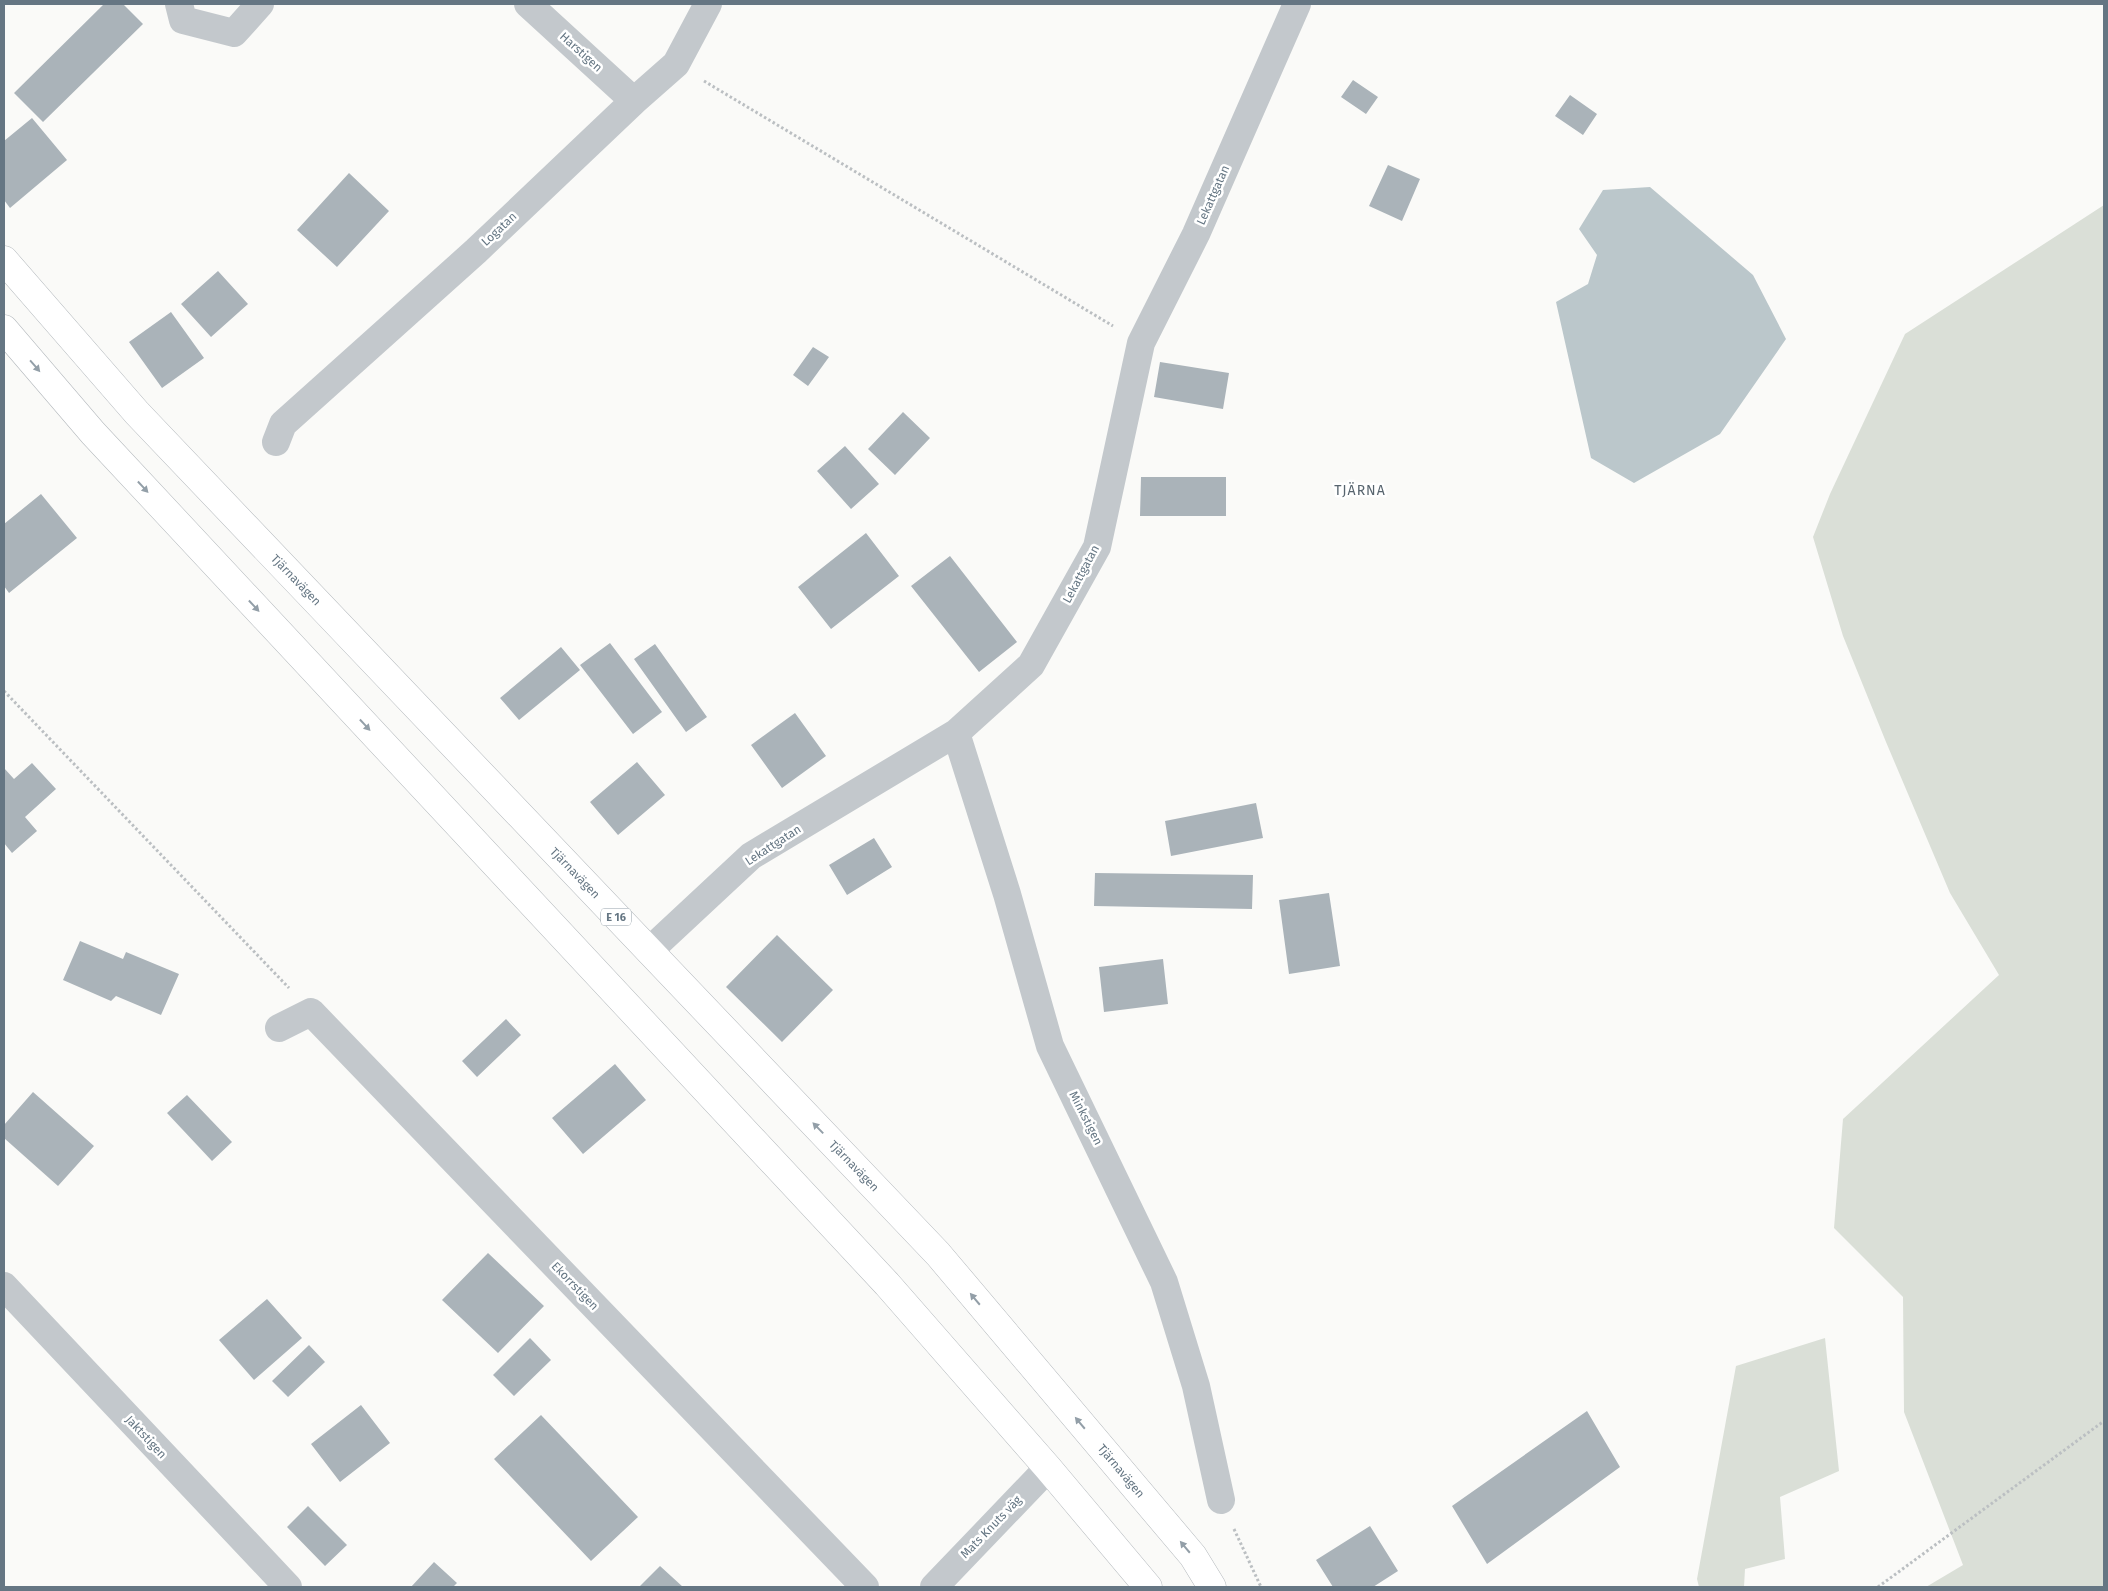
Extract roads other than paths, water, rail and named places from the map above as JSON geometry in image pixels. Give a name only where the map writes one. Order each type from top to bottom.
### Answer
[{"type":"highway","name":"Tjärnavägen","points":[[4,260],[137,413],[938,1254],[1194,1556],[1212,1587]]},
{"type":"highway","points":[[4,329],[93,433],[886,1284],[1048,1468],[1148,1587]]},
{"type":"street","points":[[179,4],[183,20],[234,32],[260,4]]},
{"type":"street","name":"Harstigen","points":[[528,4],[634,101]]},
{"type":"street","name":"Logatan","points":[[276,442],[284,424],[476,250],[634,101],[676,64],[708,4]]},
{"type":"street","name":"Lekattgatan","points":[[649,951],[751,856],[956,733],[1031,666],[1097,547],[1142,343],[1196,234],[1297,4]]},
{"type":"street","name":"Minkstigen","points":[[956,733],[1007,894],[1050,1046],[1164,1282],[1196,1386],[1221,1500]]},
{"type":"street","name":"Ekorrstigen","points":[[279,1028],[312,1012],[864,1587]]},
{"type":"street","name":"Jaktstigen","points":[[4,1286],[288,1587]]},
{"type":"street","name":"Mats Knuts väg","points":[[934,1587],[1048,1468]]},
{"type":"district","name":"TJÄRNA","points":[[1360,490]]}]
